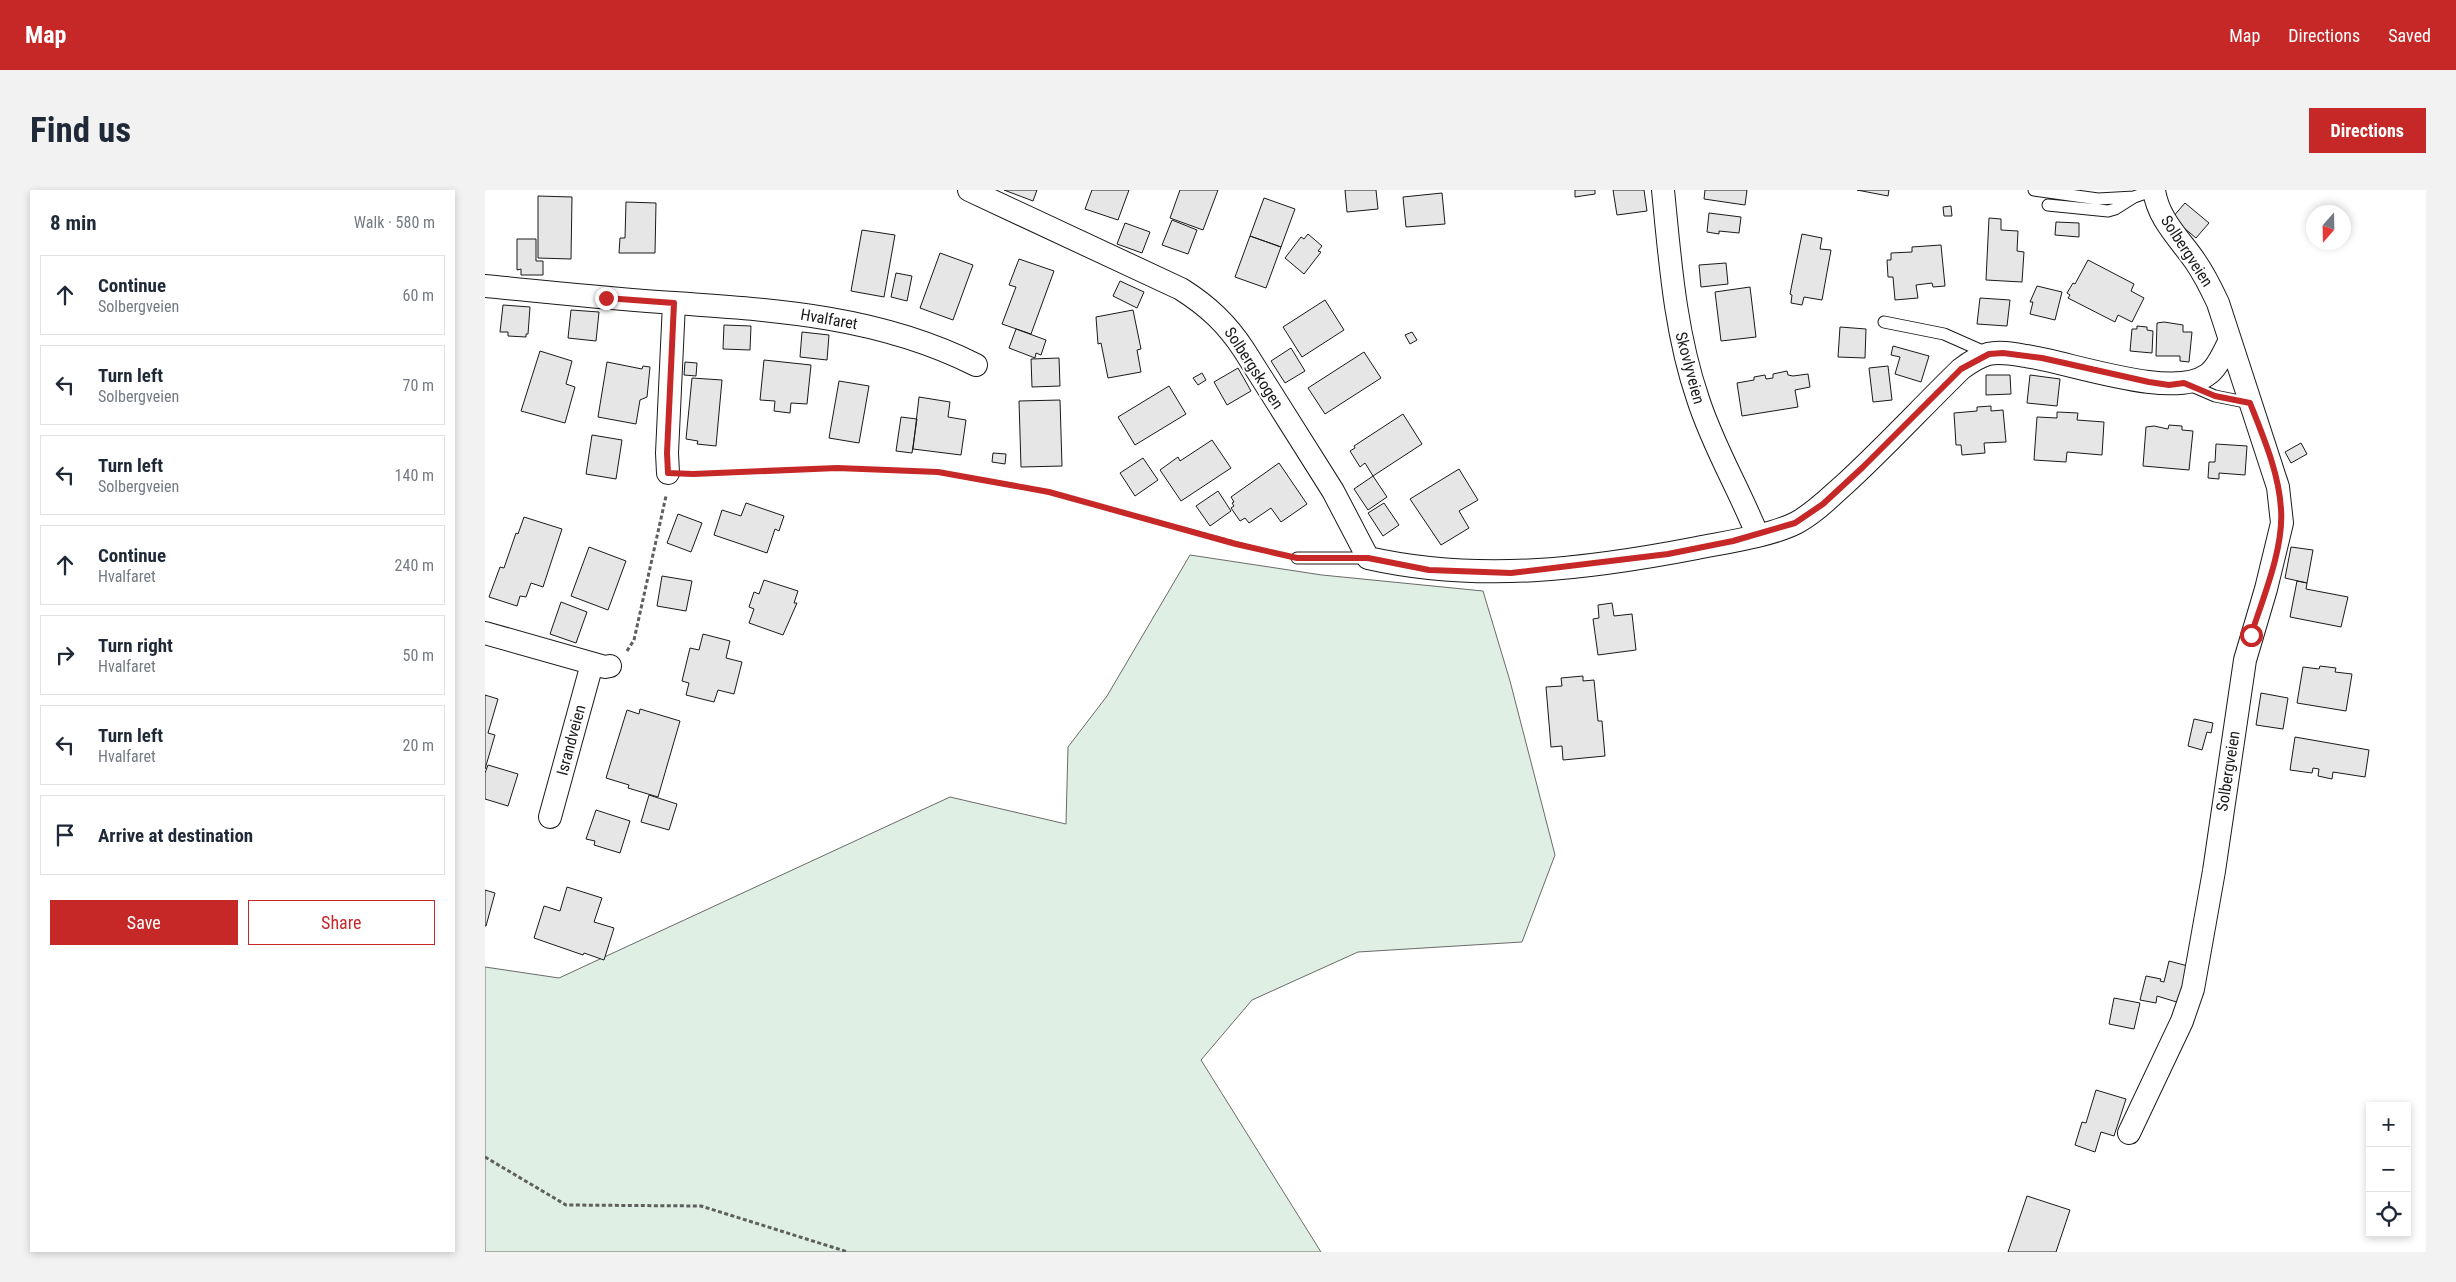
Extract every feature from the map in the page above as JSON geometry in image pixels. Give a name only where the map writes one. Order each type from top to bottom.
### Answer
[{"type":"street","name":"Solbergskogen","points":[[969,190],[1181,290],[1221,319],[1244,350],[1333,491],[1368,558]]},
{"type":"street","name":"Skovlyveien","points":[[1663,190],[1672,277],[1684,352],[1698,400],[1757,534]]},
{"type":"street","name":"Solbergveien","points":[[2129,1133],[2182,1020],[2193,989],[2214,871],[2245,660],[2266,590],[2280,530],[2281,509],[2278,487],[2264,438],[2208,281],[2166,223],[2147,192]]},
{"type":"street","name":"Hvalfaret","points":[[485,286],[791,312],[853,322],[917,339],[976,365]]},
{"type":"street","points":[[668,473],[667,453],[674,303]]},
{"type":"street","points":[[1368,558],[1429,570],[1511,573],[1668,554],[1757,534],[1795,523],[1823,504],[1961,369],[1989,354],[2003,353],[2042,358],[2169,385],[2196,381],[2208,375],[2230,340]]},
{"type":"street","points":[[485,633],[601,665]]},
{"type":"street","name":"Israndveien","points":[[550,817],[601,665]]},
{"type":"lane","points":[[2034,190],[2098,199],[2147,192]]},
{"type":"lane","points":[[2048,205],[2108,211],[2147,192]]},
{"type":"lane","points":[[1884,322],[1944,334],[1989,354]]},
{"type":"lane","points":[[2184,383],[2215,396],[2250,403]]},
{"type":"lane","points":[[1297,558],[1368,558]]},
{"type":"path","points":[[601,665],[625,655],[634,640],[667,491],[668,473],[693,474],[837,468],[938,472],[1049,492],[1236,544],[1297,558]]},
{"type":"path","points":[[485,1157],[566,1204],[701,1206],[848,1252]]},
{"type":"green space","points":[[1190,555],[1322,575],[1483,591],[1510,681],[1555,855],[1522,942],[1358,952],[1252,1000],[1201,1060],[1321,1252],[485,1252],[485,967],[559,978],[950,797],[1066,824],[1068,747],[1107,696]]},
{"type":"building","points":[[1004,190],[1037,190],[1033,201]]},
{"type":"building","points":[[1092,190],[1129,190],[1118,220],[1085,209]]},
{"type":"building","points":[[1180,190],[1218,190],[1203,230],[1170,218]]},
{"type":"building","points":[[1345,190],[1376,190],[1378,209],[1347,212]]},
{"type":"building","points":[[1575,190],[1595,190],[1595,194],[1575,197]]},
{"type":"building","points":[[1613,190],[1644,190],[1647,211],[1617,215]]},
{"type":"building","points":[[1705,190],[1747,190],[1745,205],[1704,199]]},
{"type":"building","points":[[1857,190],[1889,190],[1888,196]]},
{"type":"building","points":[[1442,193],[1445,224],[1406,227],[1403,197]]},
{"type":"building","points":[[538,196],[572,197],[571,259],[538,258]]},
{"type":"building","points":[[1264,198],[1295,209],[1281,247],[1250,236]]},
{"type":"building","points":[[626,202],[656,203],[655,253],[619,253],[620,238],[625,238]]},
{"type":"building","points":[[2185,203],[2209,223],[2196,238],[2172,218]]},
{"type":"building","points":[[1951,206],[1952,216],[1944,216],[1943,207]]},
{"type":"building","points":[[1709,213],[1741,217],[1739,233],[1719,231],[1719,234],[1707,232]]},
{"type":"building","points":[[1989,218],[2001,219],[2001,230],[2018,231],[2017,251],[2024,252],[2022,282],[1986,280]]},
{"type":"building","points":[[1172,220],[1197,230],[1188,254],[1162,245]]},
{"type":"building","points":[[2056,222],[2079,223],[2079,237],[2055,235]]},
{"type":"building","points":[[1125,223],[1150,232],[1142,253],[1117,244]]},
{"type":"building","points":[[862,230],[895,235],[884,297],[851,291]]},
{"type":"building","points":[[1308,234],[1322,246],[1318,251],[1321,252],[1304,274],[1285,258],[1301,237],[1304,239]]},
{"type":"building","points":[[1802,234],[1822,238],[1820,249],[1831,250],[1822,300],[1804,297],[1802,305],[1791,303],[1792,295],[1790,294]]},
{"type":"building","points":[[1250,236],[1281,247],[1266,288],[1235,277]]},
{"type":"building","points":[[517,239],[536,239],[536,261],[543,261],[543,275],[521,275],[521,269],[517,270]]},
{"type":"building","points":[[1941,245],[1945,286],[1933,287],[1932,283],[1916,285],[1918,298],[1895,300],[1893,277],[1888,277],[1887,260],[1891,260],[1891,253],[1912,252],[1912,247]]},
{"type":"building","points":[[940,253],[973,265],[953,320],[920,308]]},
{"type":"building","points":[[1019,259],[1054,271],[1031,334],[1002,324],[1016,287],[1009,285]]},
{"type":"building","points":[[2088,260],[2134,284],[2131,291],[2144,298],[2132,322],[2118,315],[2115,322],[2068,298],[2070,295],[2067,293],[2073,283],[2075,284]]},
{"type":"building","points":[[1726,263],[1728,284],[1701,287],[1699,265]]},
{"type":"building","points":[[896,273],[912,276],[907,301],[891,297]]},
{"type":"building","points":[[1120,281],[1144,292],[1137,308],[1113,296]]},
{"type":"building","points":[[2037,286],[2062,292],[2055,320],[2030,314],[2033,302],[2030,302]]},
{"type":"building","points":[[1750,287],[1756,337],[1721,341],[1715,292]]},
{"type":"building","points":[[1980,298],[2010,300],[2007,326],[1977,324]]},
{"type":"building","points":[[1325,300],[1344,330],[1302,357],[1283,327]]},
{"type":"building","points":[[503,305],[530,307],[528,334],[526,334],[526,337],[508,336],[508,332],[500,332]]},
{"type":"building","points":[[571,310],[599,312],[596,341],[568,338]]},
{"type":"building","points":[[1133,310],[1141,349],[1137,350],[1141,372],[1108,378],[1101,343],[1098,344],[1096,317]]},
{"type":"building","points":[[2164,322],[2183,325],[2183,332],[2192,332],[2189,362],[2180,361],[2180,356],[2156,356],[2157,323]]},
{"type":"building","points":[[724,325],[751,326],[750,350],[723,349]]},
{"type":"building","points":[[2137,326],[2147,327],[2147,330],[2153,331],[2152,353],[2130,351],[2132,329],[2137,329]]},
{"type":"building","points":[[1840,327],[1866,329],[1865,358],[1838,357]]},
{"type":"building","points":[[1016,329],[1046,340],[1041,355],[1036,353],[1035,358],[1009,348]]},
{"type":"building","points":[[802,332],[829,335],[827,360],[800,357]]},
{"type":"building","points":[[1412,332],[1417,340],[1410,344],[1405,335]]},
{"type":"building","points":[[1893,346],[1929,356],[1921,382],[1895,374],[1900,357],[1891,355]]},
{"type":"building","points":[[1291,348],[1305,371],[1285,383],[1271,361]]},
{"type":"building","points":[[540,351],[572,361],[566,384],[575,387],[565,423],[521,411]]},
{"type":"building","points":[[1364,352],[1381,378],[1325,414],[1308,388]]},
{"type":"building","points":[[1059,358],[1060,386],[1032,387],[1031,359]]},
{"type":"building","points":[[764,360],[811,365],[807,404],[791,403],[790,413],[774,411],[775,401],[760,400]]},
{"type":"building","points":[[607,362],[642,369],[643,366],[650,367],[647,397],[640,400],[636,424],[598,417]]},
{"type":"building","points":[[685,362],[697,363],[696,376],[684,375]]},
{"type":"building","points":[[1888,366],[1892,400],[1873,402],[1869,368]]},
{"type":"building","points":[[1238,368],[1251,391],[1227,405],[1214,382]]},
{"type":"building","points":[[1787,371],[1788,375],[1793,376],[1808,374],[1810,387],[1795,390],[1798,407],[1742,416],[1737,383],[1754,380],[1754,377],[1765,375],[1766,379],[1773,378],[1773,374]]},
{"type":"building","points":[[1202,373],[1206,380],[1198,385],[1193,378]]},
{"type":"building","points":[[1986,375],[2010,375],[2011,394],[1986,395]]},
{"type":"building","points":[[2030,375],[2060,379],[2057,406],[2027,403]]},
{"type":"building","points":[[692,378],[722,380],[716,446],[697,444],[698,441],[686,439]]},
{"type":"building","points":[[839,381],[869,386],[859,443],[829,438]]},
{"type":"building","points":[[1169,386],[1186,414],[1135,445],[1118,417]]},
{"type":"building","points":[[919,397],[950,402],[948,417],[966,420],[961,455],[913,449]]},
{"type":"building","points":[[1060,400],[1062,466],[1021,467],[1019,401]]},
{"type":"building","points":[[1991,406],[1991,411],[2003,410],[2006,442],[1984,443],[1985,453],[1962,455],[1961,445],[1956,445],[1954,413],[1977,411],[1977,407]]},
{"type":"building","points":[[2057,412],[2078,413],[2077,420],[2104,422],[2102,455],[2067,452],[2066,462],[2034,460],[2037,417],[2057,418]]},
{"type":"building","points":[[1403,414],[1422,444],[1373,476],[1365,463],[1360,467],[1350,451],[1355,448],[1354,446]]},
{"type":"building","points":[[901,417],[917,419],[912,453],[896,451]]},
{"type":"building","points":[[2169,425],[2182,426],[2182,430],[2193,431],[2189,470],[2143,466],[2146,427],[2154,426],[2168,429]]},
{"type":"building","points":[[592,435],[622,440],[616,479],[586,474]]},
{"type":"building","points":[[1212,440],[1231,468],[1181,501],[1160,470],[1178,457],[1180,461]]},
{"type":"building","points":[[2301,443],[2307,454],[2291,463],[2285,452]]},
{"type":"building","points":[[2216,444],[2247,446],[2245,475],[2219,473],[2219,479],[2208,478],[2209,462],[2215,462]]},
{"type":"building","points":[[993,453],[1006,454],[1005,464],[992,462]]},
{"type":"building","points":[[1143,458],[1158,480],[1135,496],[1120,473]]},
{"type":"building","points":[[1279,463],[1307,504],[1281,522],[1271,508],[1249,523],[1245,518],[1240,521],[1231,508],[1234,506],[1232,503],[1234,502],[1231,497]]},
{"type":"building","points":[[1459,469],[1478,500],[1459,511],[1469,528],[1441,545],[1410,499]]},
{"type":"building","points":[[1373,476],[1387,497],[1368,510],[1354,489]]},
{"type":"building","points":[[1218,491],[1231,511],[1210,526],[1196,506]]},
{"type":"building","points":[[746,503],[784,516],[779,531],[775,529],[767,553],[714,535],[722,510],[741,516]]},
{"type":"building","points":[[1384,503],[1399,525],[1383,536],[1368,513]]},
{"type":"building","points":[[678,514],[702,523],[691,552],[667,543]]},
{"type":"building","points":[[524,517],[562,529],[543,587],[531,583],[526,597],[520,596],[517,606],[489,597],[500,567],[504,568],[516,533],[518,534]]},
{"type":"building","points":[[589,547],[626,561],[608,610],[571,596]]},
{"type":"building","points":[[2291,547],[2313,550],[2307,583],[2285,578]]},
{"type":"building","points":[[662,576],[692,581],[686,611],[657,606]]},
{"type":"building","points":[[764,580],[798,591],[794,603],[797,603],[783,635],[749,623],[754,609],[749,607],[754,592],[759,594]]},
{"type":"building","points":[[2297,581],[2307,583],[2306,589],[2348,597],[2341,627],[2290,617]]},
{"type":"building","points":[[561,602],[587,612],[576,643],[550,634]]},
{"type":"building","points":[[1612,603],[1614,616],[1632,614],[1636,650],[1598,655],[1593,619],[1599,618],[1598,605]]},
{"type":"building","points":[[703,634],[730,641],[726,658],[742,662],[734,694],[718,690],[714,702],[686,695],[689,683],[682,681],[690,648],[699,650]]},
{"type":"building","points":[[2320,666],[2336,668],[2335,672],[2352,674],[2346,711],[2297,703],[2303,667],[2319,669]]},
{"type":"building","points":[[1583,676],[1583,681],[1594,680],[1598,721],[1602,721],[1605,756],[1563,760],[1562,746],[1551,747],[1546,687],[1562,686],[1561,678]]},
{"type":"building","points":[[2261,693],[2288,698],[2283,729],[2256,725]]},
{"type":"building","points":[[485,695],[498,699],[488,733],[495,735],[485,769]]},
{"type":"building","points":[[640,709],[680,721],[658,797],[628,788],[629,785],[606,778],[627,710],[639,714]]},
{"type":"building","points":[[2194,719],[2213,723],[2211,733],[2207,732],[2202,750],[2188,746]]},
{"type":"building","points":[[2295,737],[2369,750],[2365,777],[2333,772],[2332,779],[2318,776],[2319,769],[2313,768],[2312,773],[2290,770]]},
{"type":"building","points":[[488,765],[518,774],[508,806],[485,799],[485,773]]},
{"type":"building","points":[[649,795],[677,804],[669,830],[641,822]]},
{"type":"building","points":[[596,810],[630,821],[620,853],[594,845],[595,841],[586,839]]},
{"type":"building","points":[[567,887],[602,898],[594,922],[614,928],[604,960],[584,953],[583,955],[534,938],[544,906],[560,911]]},
{"type":"building","points":[[485,890],[495,893],[486,926],[485,926]]},
{"type":"building","points":[[2169,961],[2188,966],[2180,1003],[2157,996],[2156,1003],[2140,1000],[2146,976],[2161,979],[2160,981],[2164,982]]},
{"type":"building","points":[[2114,998],[2140,1003],[2134,1029],[2109,1024]]},
{"type":"building","points":[[2096,1090],[2126,1099],[2114,1136],[2101,1132],[2095,1152],[2075,1145],[2082,1122],[2086,1123]]},
{"type":"building","points":[[2027,1196],[2070,1210],[2056,1252],[2008,1252]]},
{"type":"route","points":[[606,298],[674,303],[667,453],[668,473],[693,474],[837,468],[922,470],[1049,492],[1257,550],[1297,558],[1368,558],[1429,570],[1462,572],[1511,573],[1548,570],[1668,554],[1733,541],[1795,523],[1823,504],[1863,467],[1961,369],[1989,354],[2003,353],[2042,358],[2079,368],[2169,385],[2184,383],[2215,396],[2250,403],[2264,438],[2278,487],[2281,523],[2278,544],[2266,590],[2251,635]]}]
